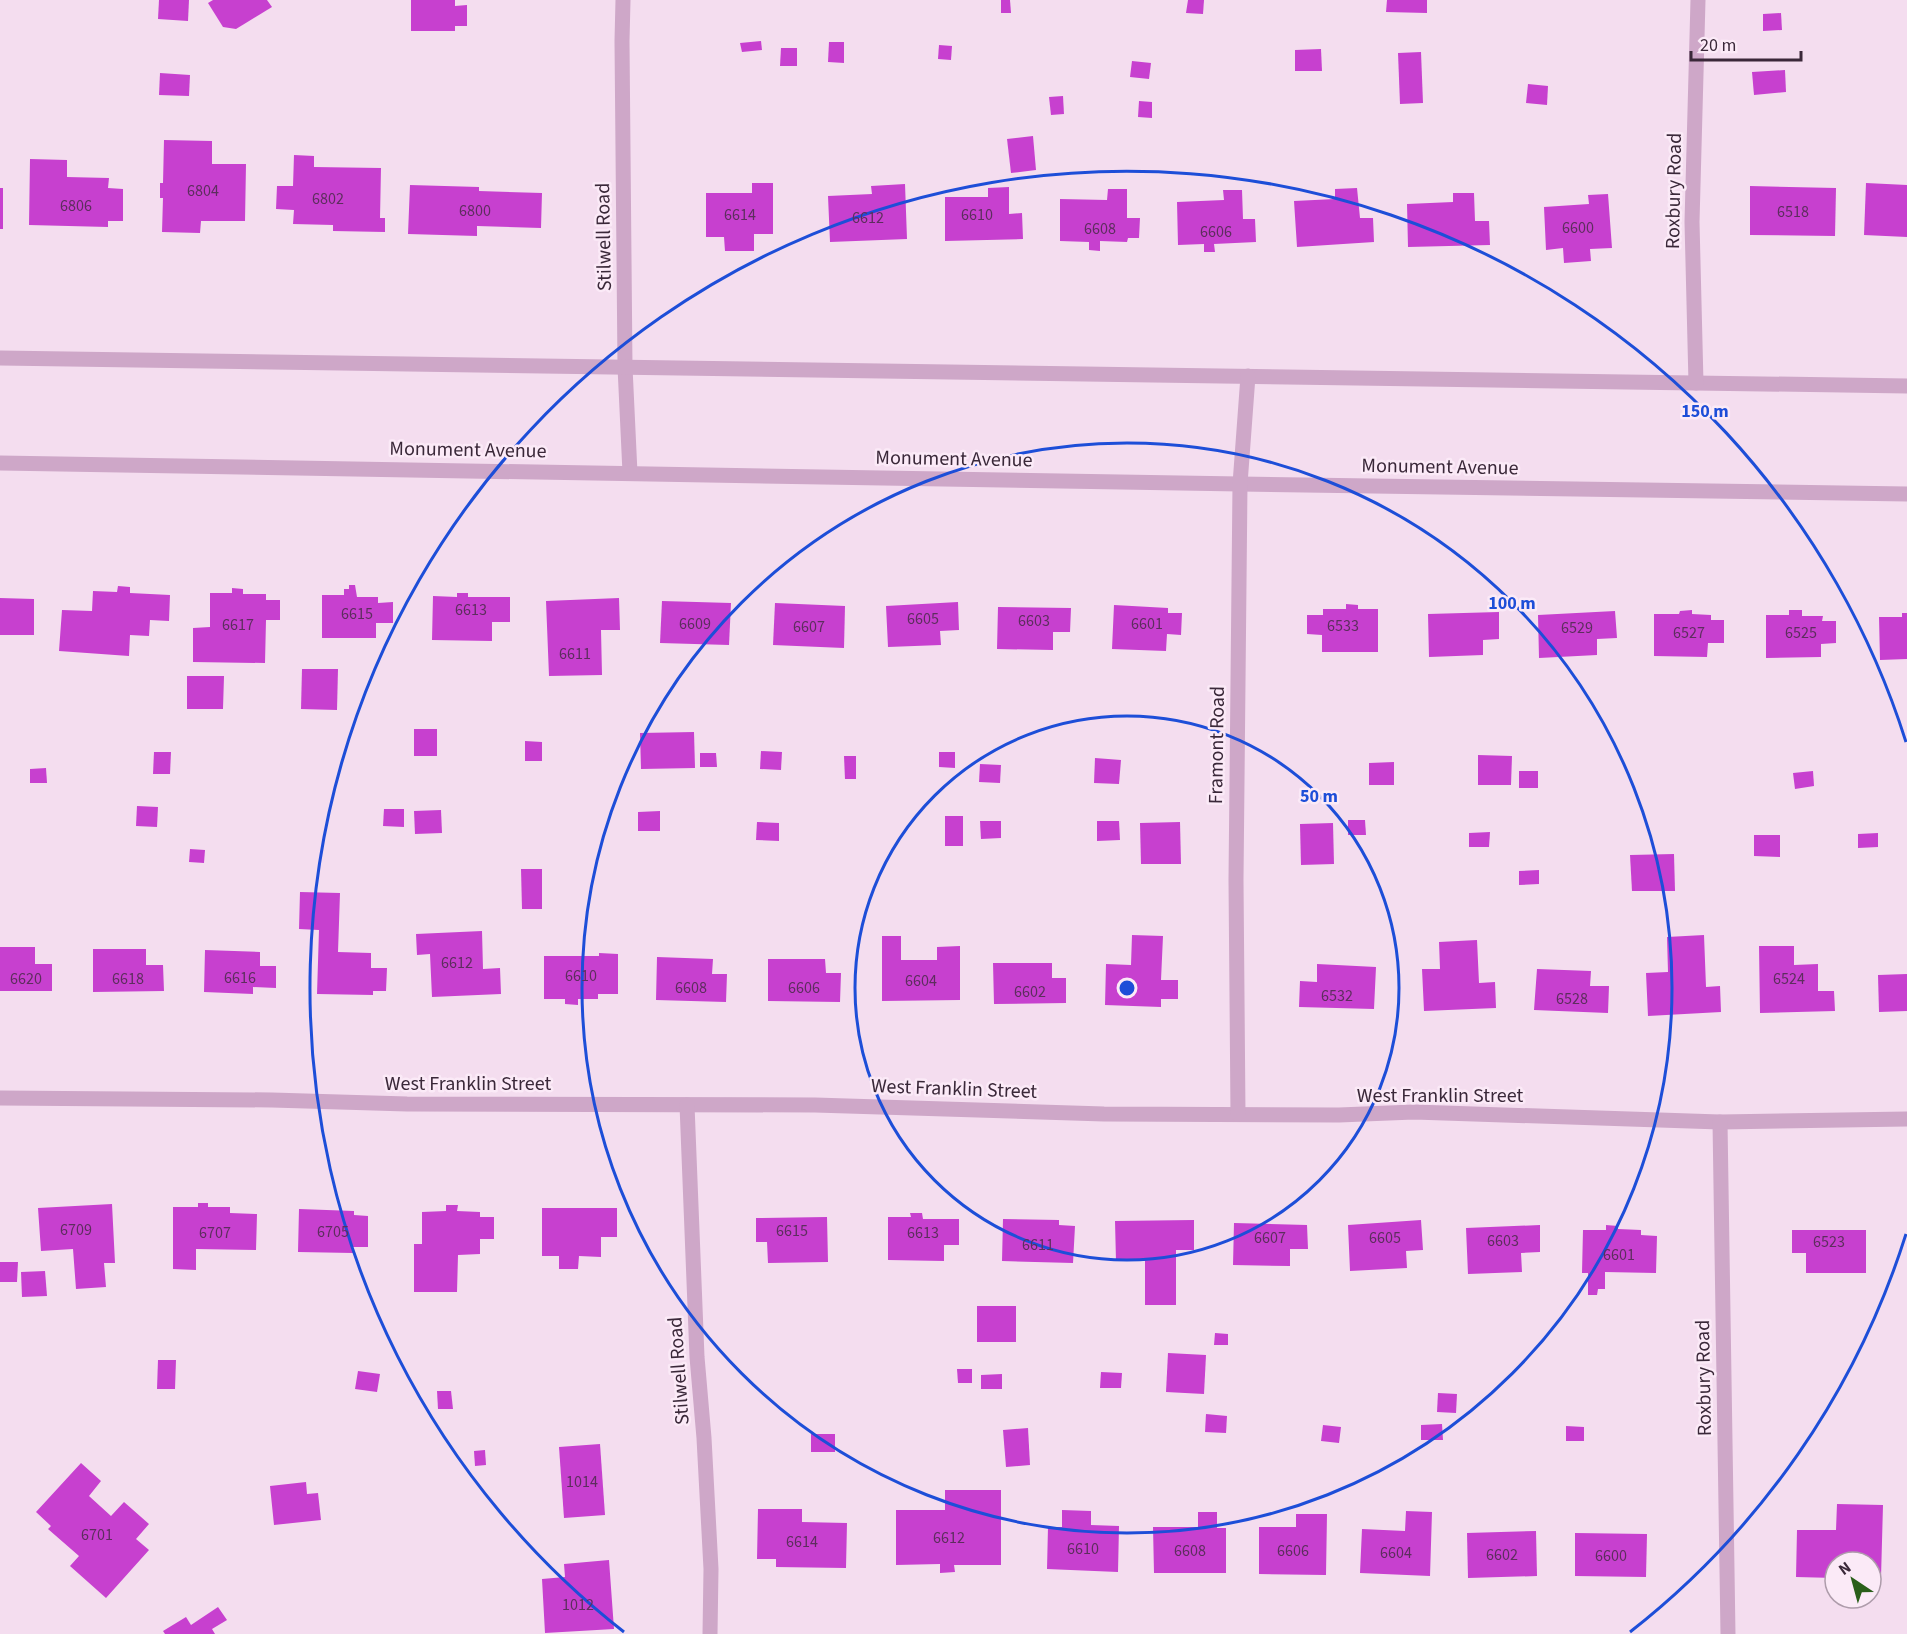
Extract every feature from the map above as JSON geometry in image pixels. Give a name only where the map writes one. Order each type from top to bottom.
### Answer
[{"type":"street","name":"Stilwell Road","points":[[623,0],[625,367],[630,473]]},
{"type":"street","name":"Roxbury Road","points":[[1696,382],[1692,222],[1698,0]]},
{"type":"street","points":[[0,358],[1907,386]]},
{"type":"street","name":"Framont Road","points":[[1238,1114],[1236,880],[1240,484],[1248,376]]},
{"type":"street","name":"Monument Avenue","points":[[0,463],[1907,494]]},
{"type":"street","name":"West Franklin Street","points":[[0,1098],[272,1100],[407,1104],[815,1105],[1104,1114],[1339,1115],[1414,1112],[1720,1122],[1907,1119]]},
{"type":"street","name":"Stilwell Road","points":[[687,1105],[697,1357],[711,1569],[710,1634]]},
{"type":"street","name":"Roxbury Road","points":[[1720,1122],[1728,1634]]},
{"type":"building","points":[[159,0],[189,0],[188,21],[158,19]]},
{"type":"building","points":[[213,0],[267,0],[272,7],[236,29],[223,27],[208,3]]},
{"type":"building","points":[[411,0],[455,0],[455,6],[467,5],[467,26],[455,26],[455,31],[411,31]]},
{"type":"building","points":[[1001,0],[1010,0],[1011,13],[1001,13]]},
{"type":"building","points":[[1188,0],[1204,0],[1203,14],[1186,13]]},
{"type":"building","points":[[1387,0],[1427,0],[1427,13],[1386,12]]},
{"type":"building","points":[[1781,13],[1782,30],[1763,31],[1763,14]]},
{"type":"building","points":[[761,41],[762,50],[742,52],[740,43]]},
{"type":"building","points":[[829,42],[844,42],[844,63],[828,62]]},
{"type":"building","points":[[939,45],[952,46],[951,60],[938,59]]},
{"type":"building","points":[[781,48],[797,48],[797,66],[780,66]]},
{"type":"building","points":[[1321,49],[1322,71],[1295,71],[1295,50]]},
{"type":"building","points":[[1421,52],[1423,103],[1400,104],[1398,53]]},
{"type":"building","points":[[1132,61],[1151,63],[1149,79],[1130,77]]},
{"type":"building","points":[[1785,70],[1786,92],[1754,95],[1752,72]]},
{"type":"building","points":[[160,73],[190,75],[189,96],[159,95]]},
{"type":"building","points":[[1528,84],[1548,86],[1547,105],[1526,103]]},
{"type":"building","points":[[1063,96],[1064,114],[1051,115],[1049,97]]},
{"type":"building","points":[[1139,101],[1152,102],[1152,118],[1138,117]]},
{"type":"building","points":[[1033,136],[1036,170],[1011,173],[1007,139]]},
{"type":"building","points":[[164,140],[212,141],[212,164],[246,164],[245,221],[201,221],[200,233],[162,232],[163,198],[160,198],[160,183],[163,183]]},
{"type":"building","points":[[294,155],[314,156],[314,167],[381,168],[380,218],[385,218],[385,232],[333,231],[333,225],[293,224],[294,210],[276,209],[277,186],[293,186]]},
{"type":"building","points":[[30,159],[67,160],[67,177],[109,178],[108,188],[123,189],[123,221],[108,221],[108,227],[29,225]]},
{"type":"building","points":[[752,183],[773,183],[773,234],[754,234],[754,251],[725,251],[724,237],[706,237],[706,193],[752,193]]},
{"type":"building","points":[[1866,183],[1907,185],[1907,237],[1864,235]]},
{"type":"building","points":[[905,184],[907,239],[830,242],[828,196],[872,194],[871,186]]},
{"type":"building","points":[[410,185],[479,187],[479,191],[542,193],[541,228],[477,226],[477,236],[408,234]]},
{"type":"building","points":[[1750,186],[1836,188],[1835,236],[1750,235]]},
{"type":"building","points":[[1009,187],[1009,214],[1022,213],[1023,239],[945,241],[945,197],[988,197],[988,188]]},
{"type":"building","points":[[0,188],[3,188],[3,229],[0,229]]},
{"type":"building","points":[[1357,188],[1360,218],[1373,218],[1374,242],[1297,247],[1294,201],[1335,199],[1335,189]]},
{"type":"building","points":[[1108,189],[1127,189],[1127,218],[1140,218],[1139,238],[1128,238],[1127,242],[1100,241],[1100,251],[1089,250],[1089,242],[1060,241],[1060,199],[1107,200]]},
{"type":"building","points":[[1223,190],[1242,190],[1243,219],[1255,219],[1256,242],[1214,244],[1215,252],[1204,252],[1204,244],[1178,245],[1177,202],[1224,200]]},
{"type":"building","points":[[1453,193],[1474,193],[1475,221],[1489,221],[1490,245],[1408,247],[1407,204],[1453,202]]},
{"type":"building","points":[[1608,194],[1612,248],[1590,249],[1591,261],[1564,263],[1563,248],[1546,250],[1544,207],[1589,204],[1588,195]]},
{"type":"building","points":[[349,585],[355,585],[357,597],[378,597],[378,603],[393,602],[393,623],[376,623],[376,638],[322,638],[322,595],[344,595],[344,589],[349,589]]},
{"type":"building","points":[[118,586],[130,587],[130,593],[170,595],[169,621],[150,620],[149,636],[130,635],[129,656],[59,651],[62,610],[92,611],[93,591],[117,592]]},
{"type":"building","points":[[232,588],[243,589],[243,594],[266,594],[266,600],[280,600],[280,620],[266,620],[265,663],[193,662],[193,628],[210,627],[210,593],[232,593]]},
{"type":"building","points":[[457,593],[468,593],[468,597],[510,597],[510,622],[492,622],[492,641],[432,640],[433,596],[457,597]]},
{"type":"building","points":[[0,598],[34,599],[34,635],[0,635]]},
{"type":"building","points":[[619,598],[620,630],[601,630],[602,675],[549,676],[546,601]]},
{"type":"building","points":[[662,601],[731,603],[729,645],[660,643]]},
{"type":"building","points":[[958,602],[959,630],[940,631],[941,645],[888,647],[886,606]]},
{"type":"building","points":[[775,603],[845,606],[844,648],[773,645]]},
{"type":"building","points":[[1346,604],[1358,605],[1358,609],[1378,609],[1378,652],[1322,652],[1322,635],[1307,634],[1307,615],[1323,615],[1323,609],[1346,609]]},
{"type":"building","points":[[1114,605],[1168,608],[1168,613],[1182,613],[1181,635],[1167,634],[1166,651],[1112,649]]},
{"type":"building","points":[[998,607],[1071,608],[1070,632],[1053,632],[1053,650],[997,649]]},
{"type":"building","points":[[1692,610],[1692,614],[1711,615],[1711,620],[1724,620],[1724,643],[1708,643],[1707,657],[1654,656],[1654,614],[1679,614],[1680,611]]},
{"type":"building","points":[[1789,610],[1802,610],[1802,616],[1823,616],[1822,621],[1836,621],[1836,643],[1821,644],[1821,657],[1766,658],[1766,615],[1789,615]]},
{"type":"building","points":[[1615,611],[1617,638],[1597,639],[1597,655],[1539,658],[1538,615]]},
{"type":"building","points":[[1499,612],[1499,639],[1483,640],[1483,655],[1429,657],[1428,614]]},
{"type":"building","points":[[1902,613],[1907,613],[1907,659],[1880,660],[1879,617],[1902,617]]},
{"type":"building","points":[[302,669],[338,669],[337,710],[301,709]]},
{"type":"building","points":[[187,676],[224,676],[223,709],[187,709]]},
{"type":"building","points":[[414,729],[437,729],[437,756],[414,756]]},
{"type":"building","points":[[694,732],[695,768],[641,769],[640,733]]},
{"type":"building","points":[[525,741],[542,742],[542,761],[525,761]]},
{"type":"building","points":[[761,751],[782,752],[781,770],[760,769]]},
{"type":"building","points":[[154,752],[171,752],[170,774],[153,774]]},
{"type":"building","points":[[939,752],[955,752],[955,768],[939,767]]},
{"type":"building","points":[[700,753],[716,753],[717,767],[700,767]]},
{"type":"building","points":[[1478,755],[1512,756],[1511,785],[1478,785]]},
{"type":"building","points":[[844,756],[856,756],[856,779],[845,779]]},
{"type":"building","points":[[1095,758],[1121,760],[1119,784],[1094,783]]},
{"type":"building","points":[[1394,762],[1394,785],[1369,785],[1369,763]]},
{"type":"building","points":[[980,764],[1001,765],[1000,783],[979,782]]},
{"type":"building","points":[[46,768],[47,783],[30,783],[30,769]]},
{"type":"building","points":[[1519,771],[1538,771],[1538,788],[1519,788]]},
{"type":"building","points":[[1813,771],[1814,786],[1795,789],[1793,773]]},
{"type":"building","points":[[137,806],[158,807],[157,827],[136,826]]},
{"type":"building","points":[[384,809],[404,809],[404,827],[383,826]]},
{"type":"building","points":[[441,810],[442,833],[415,834],[414,811]]},
{"type":"building","points":[[660,811],[660,831],[638,831],[638,812]]},
{"type":"building","points":[[945,816],[963,816],[963,846],[945,846]]},
{"type":"building","points":[[1348,820],[1365,820],[1366,835],[1348,835]]},
{"type":"building","points":[[980,821],[1001,821],[1001,838],[981,839]]},
{"type":"building","points":[[1097,821],[1119,821],[1120,840],[1097,841]]},
{"type":"building","points":[[757,822],[779,823],[779,841],[756,840]]},
{"type":"building","points":[[1180,822],[1181,864],[1141,864],[1140,823]]},
{"type":"building","points":[[1333,823],[1334,864],[1301,865],[1300,824]]},
{"type":"building","points":[[1490,832],[1489,847],[1469,847],[1469,833]]},
{"type":"building","points":[[1878,833],[1878,847],[1858,848],[1858,834]]},
{"type":"building","points":[[1754,835],[1780,835],[1780,857],[1754,856]]},
{"type":"building","points":[[190,849],[205,850],[204,863],[189,862]]},
{"type":"building","points":[[1674,854],[1675,891],[1632,891],[1630,855]]},
{"type":"building","points":[[521,869],[542,869],[542,909],[522,909]]},
{"type":"building","points":[[1539,870],[1539,884],[1519,885],[1519,871]]},
{"type":"building","points":[[300,892],[340,893],[338,952],[371,953],[371,968],[387,968],[386,991],[373,991],[373,995],[317,994],[319,930],[299,929]]},
{"type":"building","points":[[482,931],[483,969],[500,968],[501,994],[432,997],[430,954],[417,955],[416,934]]},
{"type":"building","points":[[1132,935],[1163,936],[1161,980],[1178,980],[1178,999],[1161,999],[1161,1007],[1105,1005],[1106,964],[1131,965]]},
{"type":"building","points":[[1704,935],[1706,987],[1720,986],[1721,1012],[1648,1016],[1646,973],[1668,972],[1667,937]]},
{"type":"building","points":[[882,936],[901,936],[901,960],[937,960],[937,947],[960,946],[960,1000],[882,1001]]},
{"type":"building","points":[[1477,940],[1479,983],[1495,982],[1496,1008],[1424,1011],[1422,969],[1440,969],[1439,942]]},
{"type":"building","points":[[1759,946],[1794,946],[1794,965],[1818,964],[1818,991],[1834,991],[1835,1011],[1760,1013]]},
{"type":"building","points":[[0,947],[35,947],[35,964],[52,964],[52,991],[0,991]]},
{"type":"building","points":[[93,949],[146,949],[146,965],[163,965],[164,991],[93,992]]},
{"type":"building","points":[[205,950],[260,952],[260,966],[276,966],[276,988],[253,987],[253,994],[204,992]]},
{"type":"building","points":[[599,953],[618,954],[618,994],[598,994],[598,999],[578,999],[578,1005],[565,1004],[565,999],[544,999],[544,956],[599,956]]},
{"type":"building","points":[[657,957],[713,959],[712,974],[727,974],[726,1002],[656,1000]]},
{"type":"building","points":[[768,959],[825,959],[826,973],[841,973],[840,1002],[768,1001]]},
{"type":"building","points":[[993,963],[1052,963],[1052,978],[1066,978],[1066,1003],[994,1004]]},
{"type":"building","points":[[1317,964],[1376,967],[1374,1009],[1299,1007],[1300,981],[1317,982]]},
{"type":"building","points":[[1537,969],[1591,971],[1590,986],[1609,986],[1608,1013],[1534,1010]]},
{"type":"building","points":[[1907,974],[1907,1011],[1879,1012],[1878,975]]},
{"type":"building","points":[[198,1203],[208,1203],[208,1207],[230,1207],[230,1213],[257,1214],[256,1250],[196,1249],[196,1270],[173,1269],[173,1207],[198,1207]]},
{"type":"building","points":[[112,1204],[115,1263],[104,1263],[106,1287],[76,1289],[73,1249],[41,1251],[38,1208]]},
{"type":"building","points":[[446,1205],[458,1205],[457,1211],[480,1212],[480,1217],[494,1217],[494,1239],[480,1239],[480,1254],[458,1255],[457,1292],[414,1292],[414,1244],[422,1244],[422,1212],[446,1211]]},
{"type":"building","points":[[542,1208],[617,1208],[617,1237],[601,1237],[601,1257],[579,1256],[578,1269],[559,1269],[559,1256],[542,1256]]},
{"type":"building","points":[[299,1209],[354,1211],[354,1215],[368,1216],[368,1247],[353,1247],[353,1253],[298,1252]]},
{"type":"building","points":[[910,1213],[922,1213],[923,1219],[959,1219],[959,1245],[944,1245],[944,1261],[888,1260],[888,1217],[911,1217]]},
{"type":"building","points":[[827,1217],[828,1262],[768,1263],[767,1242],[756,1242],[756,1218]]},
{"type":"building","points":[[1003,1219],[1059,1220],[1059,1225],[1075,1226],[1073,1263],[1002,1261]]},
{"type":"building","points":[[1194,1220],[1194,1250],[1176,1250],[1176,1305],[1145,1305],[1145,1261],[1116,1261],[1115,1221]]},
{"type":"building","points":[[1421,1220],[1423,1250],[1406,1251],[1407,1268],[1350,1271],[1348,1225]]},
{"type":"building","points":[[1234,1223],[1307,1225],[1308,1249],[1290,1249],[1290,1266],[1233,1265]]},
{"type":"building","points":[[1540,1225],[1540,1252],[1521,1253],[1522,1272],[1468,1274],[1466,1228]]},
{"type":"building","points":[[1606,1225],[1618,1226],[1618,1229],[1641,1230],[1641,1235],[1657,1236],[1656,1273],[1605,1272],[1605,1289],[1598,1289],[1597,1295],[1588,1295],[1588,1273],[1582,1273],[1583,1230],[1606,1230]]},
{"type":"building","points":[[1792,1230],[1866,1230],[1866,1273],[1806,1273],[1806,1253],[1792,1253]]},
{"type":"building","points":[[0,1262],[18,1262],[17,1282],[0,1282]]},
{"type":"building","points":[[45,1271],[47,1296],[22,1297],[21,1272]]},
{"type":"building","points":[[977,1306],[1016,1306],[1016,1342],[977,1342]]},
{"type":"building","points":[[1215,1333],[1228,1334],[1228,1345],[1214,1345]]},
{"type":"building","points":[[1168,1353],[1206,1355],[1204,1394],[1166,1392]]},
{"type":"building","points":[[158,1360],[176,1360],[175,1389],[157,1389]]},
{"type":"building","points":[[957,1369],[972,1369],[972,1383],[958,1383]]},
{"type":"building","points":[[358,1371],[380,1374],[377,1392],[355,1389]]},
{"type":"building","points":[[1101,1372],[1122,1373],[1121,1388],[1100,1388]]},
{"type":"building","points":[[1002,1374],[1002,1389],[981,1389],[981,1375]]},
{"type":"building","points":[[437,1391],[451,1391],[453,1409],[438,1409]]},
{"type":"building","points":[[1438,1393],[1457,1394],[1456,1413],[1437,1412]]},
{"type":"building","points":[[1206,1414],[1227,1416],[1226,1433],[1205,1432]]},
{"type":"building","points":[[1442,1424],[1443,1440],[1421,1440],[1421,1425]]},
{"type":"building","points":[[1323,1425],[1341,1427],[1339,1443],[1321,1441]]},
{"type":"building","points":[[1566,1426],[1584,1427],[1584,1441],[1566,1441]]},
{"type":"building","points":[[1028,1428],[1030,1465],[1006,1467],[1003,1430]]},
{"type":"building","points":[[811,1434],[835,1434],[835,1452],[811,1452]]},
{"type":"building","points":[[600,1444],[605,1515],[564,1518],[559,1447]]},
{"type":"building","points":[[485,1450],[486,1465],[475,1466],[474,1451]]},
{"type":"building","points":[[81,1463],[101,1481],[89,1496],[111,1516],[124,1502],[149,1524],[136,1539],[149,1550],[106,1598],[70,1566],[79,1556],[48,1529],[51,1526],[36,1512]]},
{"type":"building","points":[[306,1482],[307,1494],[318,1493],[321,1520],[274,1525],[270,1486]]},
{"type":"building","points":[[945,1490],[1001,1490],[1001,1565],[954,1565],[955,1572],[940,1573],[940,1564],[896,1565],[896,1510],[945,1510]]},
{"type":"building","points":[[1837,1504],[1883,1505],[1882,1550],[1823,1550],[1823,1578],[1796,1577],[1797,1530],[1836,1530]]},
{"type":"building","points":[[758,1509],[802,1509],[802,1522],[847,1523],[846,1568],[776,1567],[776,1559],[757,1559]]},
{"type":"building","points":[[1062,1510],[1091,1511],[1091,1525],[1119,1526],[1118,1572],[1047,1569],[1048,1527],[1062,1527]]},
{"type":"building","points":[[1406,1511],[1432,1512],[1430,1576],[1360,1573],[1362,1529],[1405,1531]]},
{"type":"building","points":[[1198,1512],[1217,1512],[1217,1528],[1226,1528],[1226,1573],[1154,1573],[1153,1527],[1198,1527]]},
{"type":"building","points":[[1296,1514],[1327,1514],[1326,1575],[1259,1574],[1259,1527],[1296,1527]]},
{"type":"building","points":[[1536,1531],[1537,1576],[1468,1578],[1467,1533]]},
{"type":"building","points":[[1575,1533],[1647,1534],[1646,1577],[1575,1576]]},
{"type":"building","points":[[609,1560],[614,1629],[545,1633],[542,1579],[565,1577],[564,1564]]},
{"type":"building","points":[[218,1607],[227,1620],[212,1629],[215,1634],[165,1634],[163,1631],[186,1617],[191,1625]]}]
